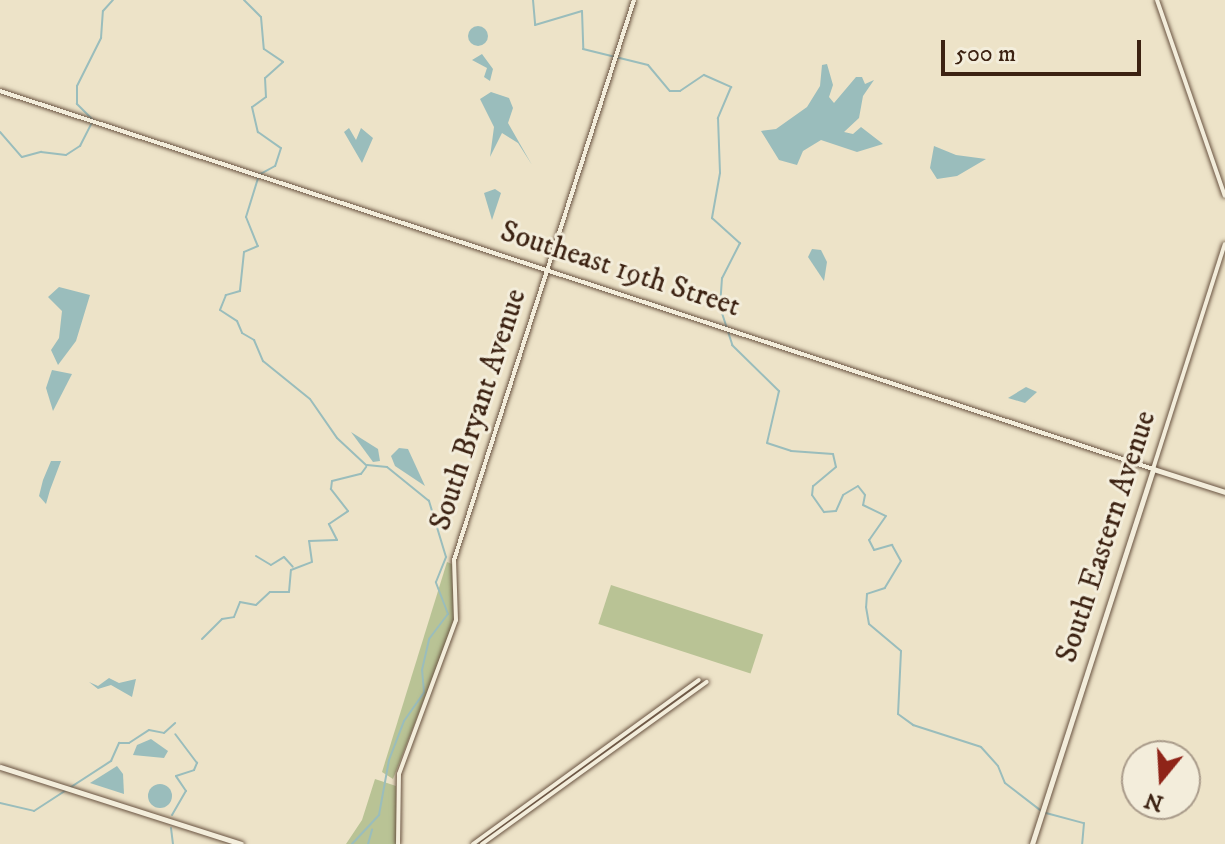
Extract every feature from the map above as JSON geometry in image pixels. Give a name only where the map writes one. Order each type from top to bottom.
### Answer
[{"type":"main road","name":"Southeast 19th Street","points":[[1153,469],[1225,492]]},
{"type":"main road","name":"South Eastern Avenue","points":[[1032,844],[1153,469]]},
{"type":"main road","points":[[0,767],[241,844]]},
{"type":"street","name":"South Bryant Avenue","points":[[398,844],[401,768],[455,626],[454,560],[634,0]]},
{"type":"street","points":[[1157,0],[1225,196]]},
{"type":"street","name":"Southeast 19th Street","points":[[0,91],[1153,469]]},
{"type":"street","name":"South Eastern Avenue","points":[[1153,469],[1225,244]]},
{"type":"street","points":[[473,844],[699,680]]},
{"type":"street","points":[[482,844],[707,682]]},
{"type":"green space","points":[[447,562],[452,564],[454,623],[393,779],[382,772]]},
{"type":"green space","points":[[611,585],[763,634],[750,673],[598,624]]},
{"type":"green space","points":[[375,779],[396,786],[397,844],[346,844],[362,820]]},
{"type":"water","points":[[478,26],[485,29],[488,36],[485,43],[478,46],[471,43],[468,36],[471,29]]},
{"type":"water","points":[[482,54],[493,69],[490,81],[484,77],[487,68],[472,60]]},
{"type":"water","points":[[827,64],[833,85],[829,97],[834,103],[856,77],[862,77],[865,84],[874,80],[863,96],[859,118],[844,132],[853,134],[861,127],[883,144],[857,152],[821,140],[803,151],[797,165],[779,160],[761,131],[776,129],[807,107],[820,86],[822,65]]},
{"type":"water","points":[[491,92],[509,98],[513,108],[508,123],[532,165],[518,143],[502,133],[490,157],[494,127],[480,99]]},
{"type":"water","points":[[349,128],[356,140],[361,128],[373,138],[362,163],[344,132]]},
{"type":"water","points":[[934,146],[956,155],[986,159],[957,176],[937,179],[930,168]]},
{"type":"water","points":[[495,189],[501,193],[492,220],[484,193]]},
{"type":"water","points":[[812,249],[821,250],[827,262],[824,281],[808,257]]},
{"type":"water","points":[[59,287],[90,295],[76,341],[58,365],[51,350],[59,338],[62,311],[48,297]]},
{"type":"water","points":[[52,370],[72,374],[53,411],[46,388]]},
{"type":"water","points":[[1026,387],[1037,392],[1025,403],[1008,398]]},
{"type":"water","points":[[351,432],[378,449],[380,461],[373,462]]},
{"type":"water","points":[[399,448],[408,449],[425,486],[395,466],[391,456]]},
{"type":"water","points":[[51,461],[61,461],[46,504],[39,496],[43,480]]},
{"type":"water","points":[[109,678],[119,683],[136,679],[132,697],[111,685],[98,689],[89,682],[98,686]]},
{"type":"water","points":[[151,739],[168,751],[164,758],[133,755],[137,745]]},
{"type":"water","points":[[117,766],[123,774],[124,794],[90,783]]},
{"type":"water","points":[[160,784],[171,791],[172,796],[165,807],[160,808],[149,801],[148,796],[155,785]]},
{"type":"waterway","points":[[0,132],[22,157],[41,152],[66,155],[80,146],[93,120],[77,104],[77,86],[101,38],[103,11],[113,0]]},
{"type":"waterway","points":[[244,0],[261,17],[264,49],[283,62],[265,78],[266,97],[252,107],[258,132],[281,148],[275,166],[259,175],[246,217],[258,246],[244,252],[240,291],[226,295],[220,310],[237,321],[242,333],[254,340],[263,361],[310,399],[337,438],[366,465]]},
{"type":"waterway","points":[[533,0],[535,25],[582,11],[583,49],[648,65],[670,91],[680,91],[704,75],[731,87],[718,118],[720,173],[712,218],[740,243],[722,278],[720,307],[732,345],[779,391],[767,443],[791,451],[833,454],[836,467],[813,486],[812,495],[824,512],[836,511],[843,495],[858,486],[865,495],[863,505],[886,516],[869,540],[874,550],[892,545],[901,561],[885,588],[867,594],[866,607],[869,624],[901,651],[898,714],[913,725],[981,747],[998,766],[1005,783],[1040,810]]},
{"type":"waterway","points":[[352,844],[379,815],[389,760],[404,721],[424,692],[422,670],[429,639],[448,614],[436,582],[446,557],[429,501],[387,467],[367,465]]},
{"type":"waterway","points":[[202,639],[222,619],[234,617],[240,602],[256,605],[270,592],[289,592],[291,570],[312,562],[309,541],[337,540],[329,524],[348,511],[331,489],[332,481],[361,474],[366,467]]},
{"type":"waterway","points":[[256,556],[271,565],[284,557],[293,567]]},
{"type":"waterway","points":[[0,803],[34,811],[111,761],[119,743],[129,743],[149,730],[164,733],[175,723]]},
{"type":"waterway","points":[[172,815],[186,791],[176,776],[194,770],[197,763],[175,734]]},
{"type":"waterway","points":[[1046,813],[1084,823],[1082,844]]},
{"type":"waterway","points":[[171,828],[173,844]]},
{"type":"waterway","points":[[368,844],[372,830]]}]
